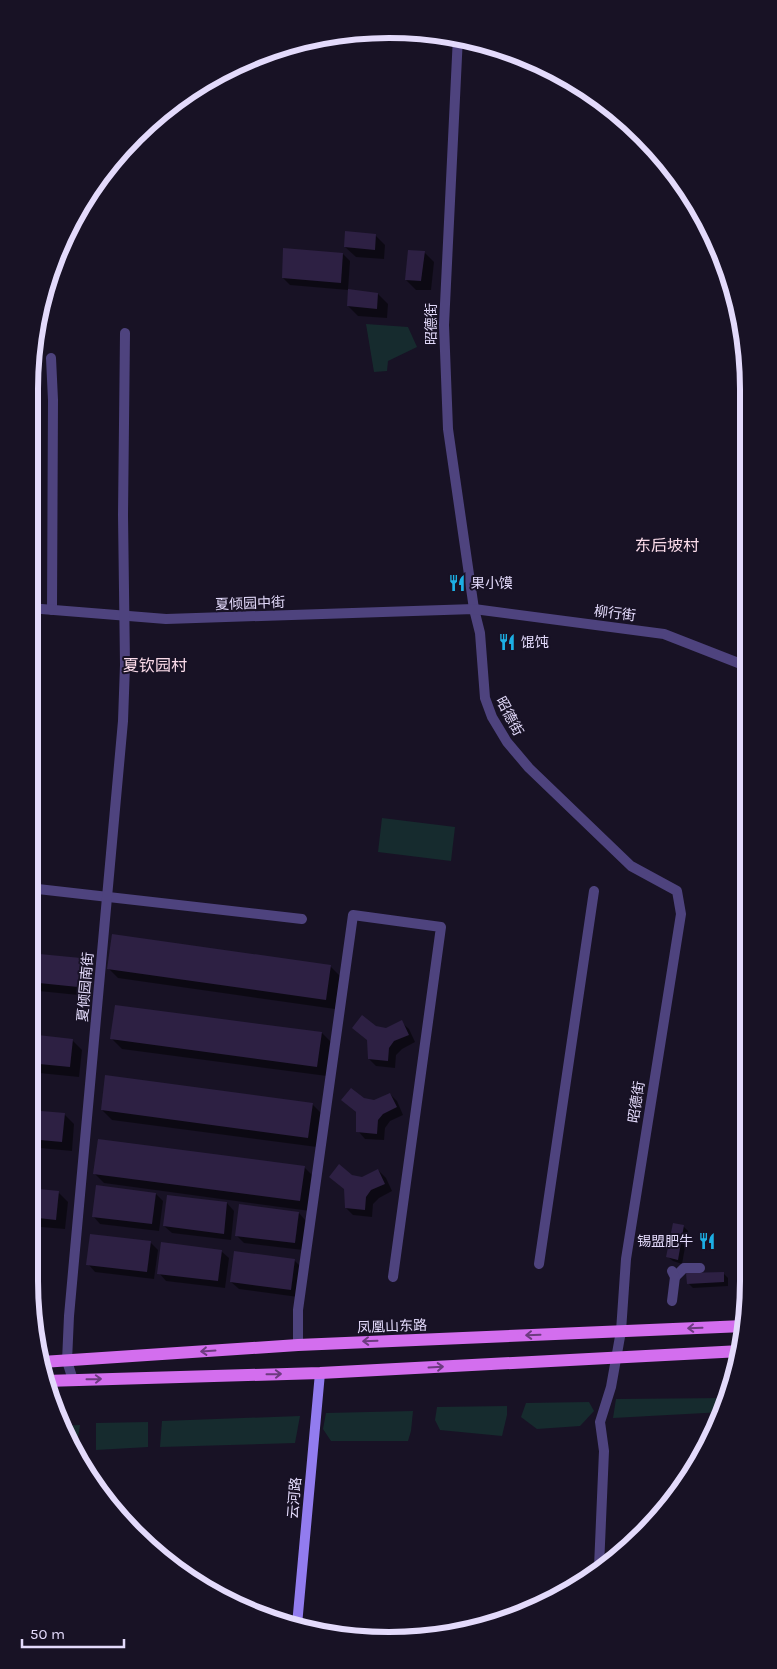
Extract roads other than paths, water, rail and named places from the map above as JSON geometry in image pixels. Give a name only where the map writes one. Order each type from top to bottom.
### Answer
[{"type":"main road","name":"凤凰山东路","points":[[47,1362],[298,1345],[736,1326]]},
{"type":"main road","points":[[52,1381],[320,1373],[732,1351]]},
{"type":"street","name":"昭德街","points":[[458,44],[444,325],[448,429],[474,609],[480,633],[485,698],[492,717],[506,742],[528,768],[631,866],[677,891],[681,914],[626,1259],[621,1331]]},
{"type":"street","name":"夏倾园南街","points":[[67,1360],[126,665],[124,615],[125,333]]},
{"type":"street","points":[[50,358],[53,400],[52,610]]},
{"type":"street","name":"夏倾园中街","points":[[38,609],[166,619],[474,609]]},
{"type":"street","name":"柳行街","points":[[474,609],[664,634],[740,664]]},
{"type":"street","points":[[38,889],[302,919]]},
{"type":"street","points":[[539,1264],[594,891]]},
{"type":"street","points":[[298,1345],[298,1310],[309,1243],[353,915],[441,927],[393,1278]]},
{"type":"street","points":[[672,1301],[674,1274],[684,1268],[700,1268]]},
{"type":"street","points":[[599,1561],[604,1451],[600,1422],[611,1387],[621,1331]]},
{"type":"street","points":[[67,1360],[73,1380]]},
{"type":"street","name":"云河路","points":[[297,1620],[320,1373]]},
{"type":"place","name":"果小馍","points":[[457,583]]},
{"type":"place","name":"馄饨","points":[[507,642]]},
{"type":"place","name":"锡盟肥牛","points":[[707,1241]]},
{"type":"district","name":"东后坡村","points":[[667,545]]},
{"type":"district","name":"夏钦园村","points":[[155,665]]}]
